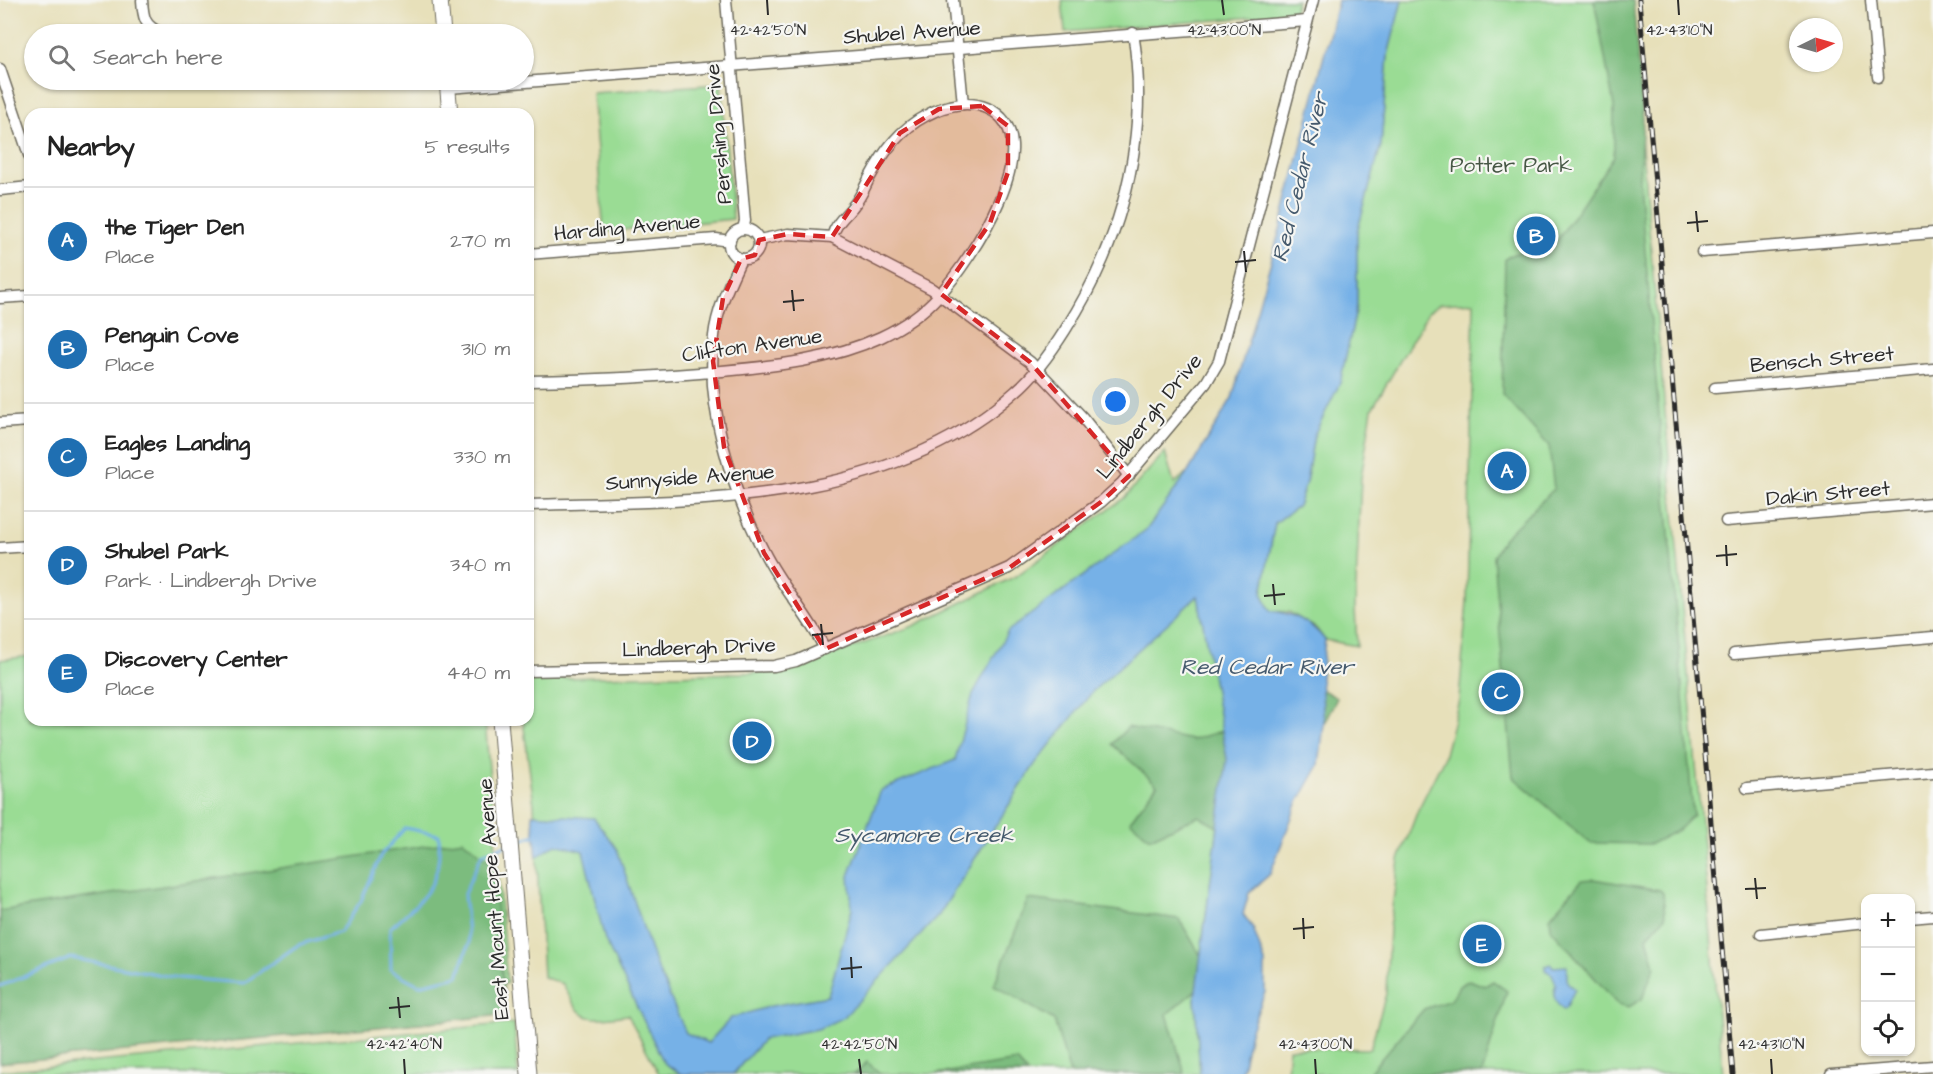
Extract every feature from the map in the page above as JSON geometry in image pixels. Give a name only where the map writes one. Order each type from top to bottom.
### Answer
[{"type":"street","points":[[142,0],[144,19],[147,24]]},
{"type":"street","points":[[440,0],[442,24]]},
{"type":"street","name":"Pershing Drive","points":[[726,0],[745,221],[743,229]]},
{"type":"street","points":[[832,237],[838,221],[855,204],[882,155],[900,133],[939,109],[963,104],[952,0]]},
{"type":"street","name":"Lindbergh Drive","points":[[534,671],[774,666],[825,649],[1009,568],[1101,502],[1129,476],[1206,383],[1219,361],[1312,0]]},
{"type":"street","points":[[1870,0],[1878,77]]},
{"type":"street","name":"Shubel Avenue","points":[[534,78],[731,66],[1307,21]]},
{"type":"street","name":"Sunnyside Avenue","points":[[534,506],[740,497],[831,481],[891,464],[923,450],[989,414],[1037,370],[1093,282],[1124,206],[1136,132],[1133,33]]},
{"type":"street","points":[[0,69],[24,141]]},
{"type":"street","points":[[448,90],[449,108]]},
{"type":"street","name":"Clifton Avenue","points":[[534,381],[713,372],[785,364],[845,350],[881,337],[909,321],[940,295],[990,223],[1002,197],[1011,152],[1011,139],[1003,118],[982,106],[963,104]]},
{"type":"street","points":[[0,190],[24,188]]},
{"type":"street","points":[[743,229],[754,233],[759,240],[755,255],[741,259],[733,254],[730,241],[735,233],[743,229]]},
{"type":"street","points":[[1702,252],[1933,233]]},
{"type":"street","points":[[759,240],[788,234],[832,237],[940,295],[1037,370],[1083,418],[1129,476]]},
{"type":"street","name":"Harding Avenue","points":[[534,254],[716,239],[730,241]]},
{"type":"street","points":[[741,259],[723,298],[714,336],[713,372],[724,447],[740,497],[764,553],[811,621],[825,649]]},
{"type":"street","points":[[0,298],[24,296]]},
{"type":"street","name":"Bensch Street","points":[[1715,388],[1933,369]]},
{"type":"street","points":[[0,423],[24,421]]},
{"type":"street","name":"Dakin Street","points":[[1725,521],[1933,503]]},
{"type":"street","points":[[0,548],[24,546]]},
{"type":"street","points":[[1734,654],[1933,637]]},
{"type":"street","name":"East Mount Hope Avenue","points":[[501,726],[529,1074]]},
{"type":"street","points":[[1747,788],[1933,772]]},
{"type":"street","points":[[1915,918],[1933,916]]},
{"type":"street","points":[[1761,934],[1861,924]]},
{"type":"street","points":[[1831,1074],[1933,1066]]},
{"type":"highlighted area","points":[[982,106],[1008,126],[1008,172],[990,223],[941,294],[1030,362],[1129,476],[1101,502],[1009,568],[825,649],[764,553],[724,447],[713,361],[723,298],[741,259],[755,255],[759,240],[788,234],[832,237],[900,133],[939,109]]},
{"type":"green space","points":[[1062,0],[1297,0],[1293,14],[1065,32]]},
{"type":"green space","name":"Potter Park","points":[[1402,0],[1629,0],[1723,1074],[1287,1074],[1289,1048],[1370,1049],[1386,994],[1389,928],[1399,860],[1418,810],[1444,758],[1459,700],[1467,601],[1474,302],[1440,304],[1429,311],[1372,409],[1361,478],[1355,608],[1357,646],[1325,640],[1316,628],[1289,612],[1270,611],[1262,593],[1275,523],[1298,506],[1306,482],[1314,435],[1340,382],[1357,306],[1357,232],[1381,145],[1388,55]]},
{"type":"green space","points":[[1594,0],[1633,0],[1643,120],[1639,179],[1693,815],[1678,830],[1651,844],[1590,843],[1513,777],[1493,557],[1503,539],[1554,489],[1549,446],[1502,394],[1505,259],[1513,254],[1554,245],[1614,156],[1614,106]]},
{"type":"green space","points":[[721,84],[733,219],[604,232],[592,93]]},
{"type":"green space","points":[[1165,452],[1174,484],[1188,472],[1199,596],[1227,759],[1195,996],[1200,1074],[659,1074],[628,1015],[603,1018],[587,1016],[581,1013],[563,984],[543,977],[534,805],[524,726],[534,726],[534,679],[782,672],[911,627],[1016,576],[1124,498]]},
{"type":"green space","points":[[24,657],[24,726],[486,726],[507,983],[463,1000],[0,1026],[0,660]]},
{"type":"green space","points":[[1307,681],[1337,698],[1258,852],[1199,816],[1150,838],[1130,821],[1157,785],[1112,744],[1128,727],[1192,740],[1275,715]]},
{"type":"green space","points":[[463,840],[493,864],[505,1010],[493,1016],[0,1063],[0,911]]},
{"type":"green space","points":[[1593,879],[1660,890],[1663,893],[1665,917],[1647,937],[1655,966],[1642,999],[1629,1007],[1618,1004],[1551,929],[1550,917],[1582,880]]},
{"type":"green space","points":[[1028,899],[1179,919],[1213,976],[1167,1014],[1185,1074],[1070,1074],[1054,1020],[994,985]]},
{"type":"green space","points":[[1469,980],[1485,986],[1493,981],[1507,991],[1482,1074],[1368,1074],[1424,1009],[1451,1000],[1459,986]]},
{"type":"green space","points":[[514,1023],[518,1074],[0,1074],[0,1071]]},
{"type":"green space","points":[[1017,1061],[1028,1074],[936,1074]]},
{"type":"green space","points":[[867,1062],[881,1074],[855,1074]]},
{"type":"water","name":"Red Cedar River","points":[[1338,0],[1402,0],[1388,55],[1381,145],[1357,232],[1357,306],[1340,383],[1314,435],[1306,482],[1298,506],[1275,523],[1262,593],[1270,611],[1300,619],[1325,640],[1321,677],[1324,724],[1319,765],[1297,804],[1270,874],[1249,893],[1243,914],[1253,928],[1265,962],[1265,992],[1250,1032],[1241,1074],[1200,1074],[1195,997],[1227,759],[1198,596],[1093,691],[1035,764],[939,915],[844,1017],[818,1029],[764,1039],[733,1074],[681,1074],[664,1063],[605,940],[583,851],[556,844],[537,857],[532,814],[594,818],[617,849],[655,963],[686,1033],[708,1043],[731,1018],[771,1006],[828,996],[852,909],[849,876],[881,790],[955,760],[973,694],[1008,631],[1147,529],[1188,472],[1232,398],[1281,226]]},
{"type":"water","points":[[1551,964],[1553,967],[1567,966],[1567,982],[1575,989],[1563,1010],[1555,998],[1556,984],[1552,974],[1545,970],[1545,966]]},
{"type":"waterway","name":"Sycamore Creek","points":[[0,986],[71,958],[178,978],[244,983],[298,945],[340,932],[361,901],[381,855],[405,828],[439,835],[438,867],[429,889],[422,898],[390,928],[391,970],[419,985],[458,976],[469,943],[464,894],[482,854],[507,845]]},
{"type":"waterway","name":"Sycamore Creek","points":[[516,842],[538,834]]},
{"type":"railway","points":[[1639,0],[1733,1074]]},
{"type":"place","name":"Penguin Cove","points":[[1536,236]]},
{"type":"place","name":"the Tiger Den","points":[[1507,471]]},
{"type":"place","name":"Eagles Landing","points":[[1501,692]]},
{"type":"place","name":"Shubel Park","points":[[752,741]]},
{"type":"place","name":"Discovery Center","points":[[1482,944]]}]
